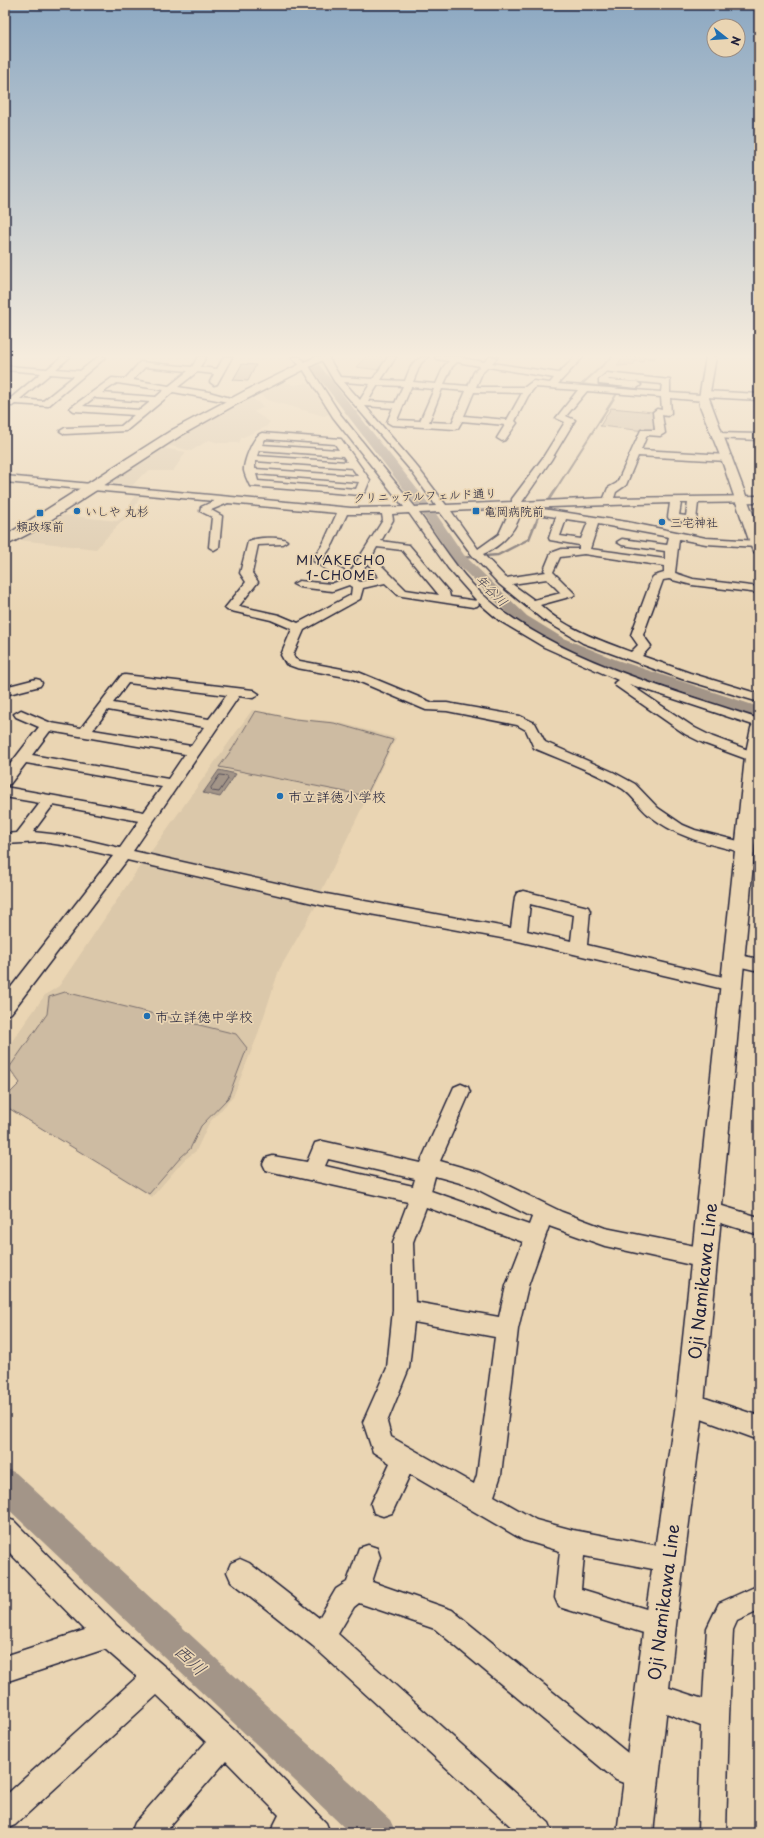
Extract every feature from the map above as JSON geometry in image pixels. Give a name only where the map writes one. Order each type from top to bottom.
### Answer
[{"type":"highway","points":[[5,542],[92,488],[161,443]]},
{"type":"main road","points":[[720,443],[742,499],[758,547]]},
{"type":"main road","name":"Oji Namikawa Line","points":[[635,1833],[660,1625],[690,1404],[754,757],[759,728]]},
{"type":"street","points":[[258,443],[250,458],[249,471],[254,484],[360,492]]},
{"type":"street","points":[[339,443],[365,480]]},
{"type":"street","points":[[359,443],[414,510],[477,596],[504,618],[525,631],[575,657],[619,676],[759,723]]},
{"type":"street","points":[[391,443],[415,470],[439,509],[476,553],[511,590],[532,604],[546,617],[587,640],[686,676],[759,698]]},
{"type":"street","points":[[476,553],[482,551],[503,536],[516,512],[517,500],[546,460],[556,443]]},
{"type":"street","points":[[608,501],[612,490],[621,484],[640,443]]},
{"type":"street","points":[[636,453],[727,458]]},
{"type":"street","points":[[250,458],[355,465]]},
{"type":"street","points":[[249,471],[365,480]]},
{"type":"street","name":"クリニッテルフェルド通り","points":[[5,480],[288,506],[386,511],[608,501],[759,499]]},
{"type":"street","points":[[354,583],[336,572],[332,567],[317,560],[328,544],[347,510],[360,492],[365,480]]},
{"type":"street","points":[[288,506],[299,488]]},
{"type":"street","points":[[214,548],[217,516],[205,512],[205,509],[218,505],[225,500]]},
{"type":"street","points":[[676,500],[673,517],[691,520],[693,500]]},
{"type":"street","points":[[516,505],[520,509],[627,525],[674,536],[718,543],[758,547]]},
{"type":"street","points":[[386,511],[388,520],[366,556],[354,583],[356,597],[312,619],[299,628],[287,655],[290,661],[296,664],[354,675],[432,707],[447,707],[525,722],[532,727],[536,733],[539,745],[608,774],[624,784],[653,811],[678,828],[690,834],[745,848]]},
{"type":"street","points":[[562,515],[554,538],[669,569],[692,582],[759,590]]},
{"type":"street","points":[[550,570],[556,555],[562,551],[576,554],[585,547],[594,520]]},
{"type":"street","points":[[618,556],[627,525]]},
{"type":"street","points":[[633,657],[645,646],[637,635],[658,578],[669,569],[674,536]]},
{"type":"street","points":[[282,541],[253,542],[246,573],[252,582],[231,608],[273,617],[289,622],[299,628]]},
{"type":"street","points":[[374,542],[405,547],[445,594],[444,600]]},
{"type":"street","points":[[622,542],[671,549]]},
{"type":"street","points":[[366,556],[402,593],[473,604]]},
{"type":"street","points":[[503,582],[550,575],[569,594],[532,604]]},
{"type":"street","points":[[300,584],[332,588],[354,583],[387,579]]},
{"type":"street","points":[[575,657],[580,665],[624,684],[690,731],[708,740],[754,757]]},
{"type":"street","points":[[84,733],[125,679],[253,694]]},
{"type":"street","points":[[5,691],[36,683]]},
{"type":"street","points":[[5,1008],[124,854],[234,692]]},
{"type":"street","points":[[105,706],[213,724]]},
{"type":"street","points":[[21,714],[47,726],[194,751]]},
{"type":"street","points":[[5,781],[47,726]]},
{"type":"street","points":[[22,758],[172,784]]},
{"type":"street","points":[[5,792],[149,818]]},
{"type":"street","points":[[21,838],[50,800]]},
{"type":"street","points":[[5,839],[52,838],[321,899],[518,935],[732,985]]},
{"type":"street","points":[[518,935],[524,897],[582,911],[578,948]]},
{"type":"street","points":[[734,960],[759,965]]},
{"type":"street","points":[[461,1092],[426,1170],[420,1196],[402,1242],[404,1310],[398,1368],[375,1422],[381,1444],[532,1531],[573,1542],[669,1560]]},
{"type":"street","points":[[313,1172],[322,1149],[426,1170],[475,1178],[556,1219],[605,1237],[705,1258]]},
{"type":"street","points":[[273,1164],[420,1196],[535,1237]]},
{"type":"street","points":[[709,1211],[759,1226]]},
{"type":"street","points":[[480,1502],[489,1475],[508,1329],[517,1286],[544,1212]]},
{"type":"street","points":[[404,1310],[508,1329]]},
{"type":"street","points":[[690,1404],[759,1428]]},
{"type":"street","points":[[383,1504],[405,1458]]},
{"type":"street","points":[[5,1530],[108,1635],[157,1677],[225,1741],[290,1823],[316,1833]]},
{"type":"street","points":[[573,1542],[568,1598],[660,1625]]},
{"type":"street","points":[[322,1637],[345,1598],[357,1590],[368,1557]]},
{"type":"street","points":[[240,1572],[322,1637],[539,1833]]},
{"type":"street","points":[[357,1590],[443,1619],[626,1770],[642,1776]]},
{"type":"street","points":[[712,1833],[715,1717],[720,1628],[728,1612],[759,1598]]},
{"type":"street","points":[[5,1669],[108,1635]]},
{"type":"street","points":[[5,1814],[157,1677]]},
{"type":"street","points":[[652,1695],[715,1717]]},
{"type":"street","points":[[145,1833],[225,1741]]},
{"type":"shaded area","points":[[171,443],[204,443],[191,451],[167,445]]},
{"type":"shaded area","points":[[163,448],[186,452],[173,471],[150,471],[142,475],[131,487],[109,484]]},
{"type":"shaded area","points":[[135,496],[140,497],[130,516],[118,525],[96,549],[20,540],[63,515],[117,521],[124,516]]},
{"type":"shaded area","name":"市立詳徳小学校","points":[[252,710],[295,718],[337,722],[396,738],[320,894],[150,853]]},
{"type":"shaded area","points":[[255,711],[295,719],[334,723],[393,740],[366,796],[219,767],[233,748]]},
{"type":"shaded area","name":"市立詳徳中学校","points":[[142,863],[318,902],[279,970],[257,1037],[233,1097],[209,1123],[196,1151],[184,1160],[152,1197],[5,1106],[5,1098],[20,1083],[9,1068],[5,1066],[5,1051],[45,995],[59,986]]},
{"type":"shaded area","points":[[65,992],[236,1034],[247,1048],[228,1098],[201,1126],[190,1149],[181,1157],[149,1194],[5,1106],[5,1098],[20,1083],[9,1068],[47,1014],[49,997]]},
{"type":"water","points":[[219,770],[236,774],[220,797],[203,793]]},
{"type":"waterway","name":"年谷川","points":[[374,443],[427,511],[459,558],[522,619],[557,641],[611,663],[759,713]]},
{"type":"waterway","points":[[535,525],[538,517],[586,443]]},
{"type":"waterway","points":[[459,558],[498,555],[529,539],[535,524]]},
{"type":"waterway","name":"西川","points":[[5,1484],[377,1833]]},
{"type":"place","name":"いしや 丸杉","points":[[77,511]]},
{"type":"place","name":"亀岡病院前","points":[[476,511]]},
{"type":"place","name":"頼政塚前","points":[[40,513]]},
{"type":"place","name":"三宅神社","points":[[662,522]]},
{"type":"place","name":"市立詳徳小学校","points":[[280,796]]},
{"type":"place","name":"市立詳徳中学校","points":[[147,1016]]},
{"type":"district","name":"MIYAKECHO 1-CHOME","points":[[341,566]]}]
